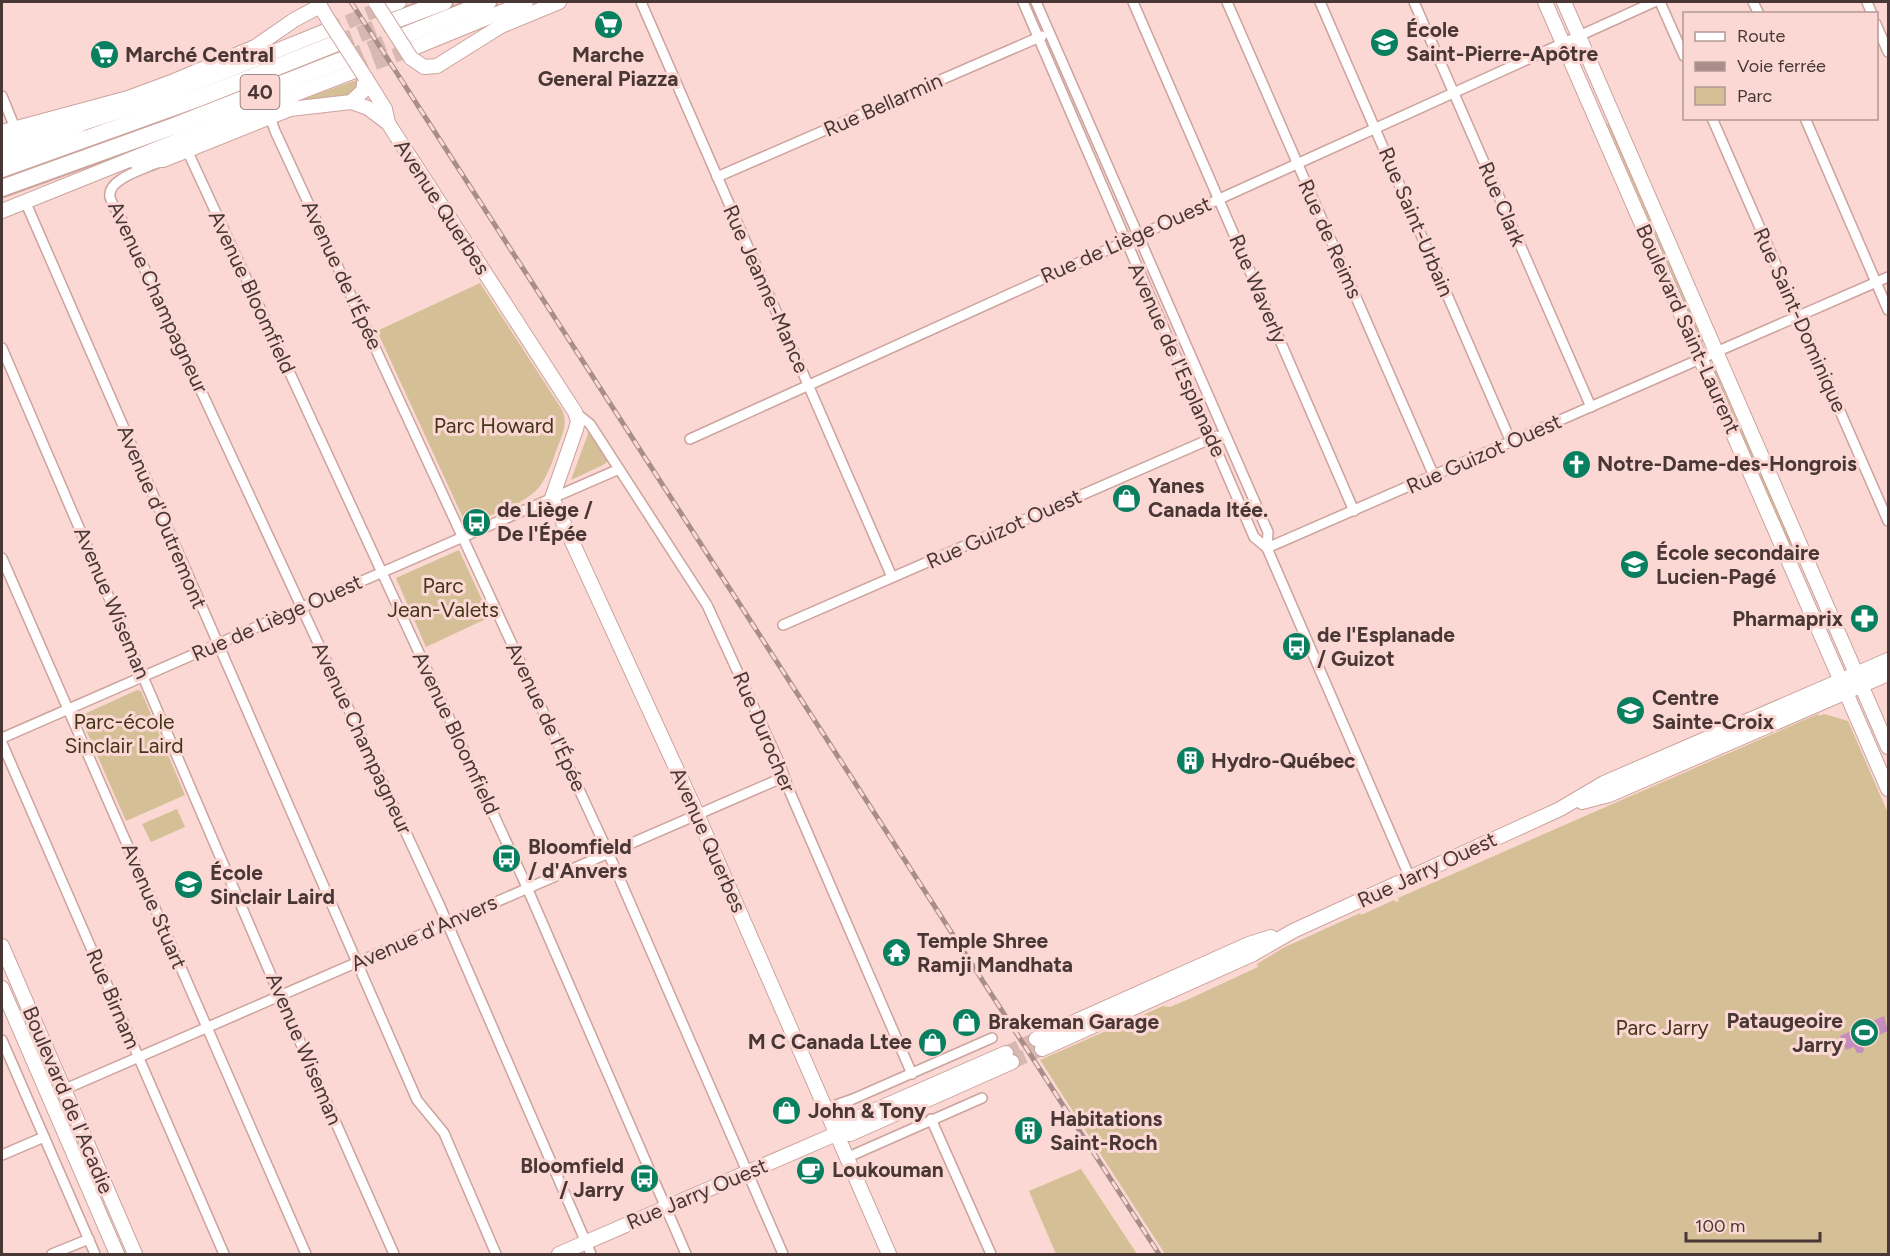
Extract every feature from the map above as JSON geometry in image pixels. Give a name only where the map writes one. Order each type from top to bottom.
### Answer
[{"type":"highway","points":[[382,8],[444,2]]},
{"type":"highway","points":[[408,48],[488,2]]},
{"type":"highway","name":"40","points":[[2,169],[194,100],[332,32]]},
{"type":"highway","name":"40","points":[[2,188],[174,126],[356,69]]},
{"type":"highway","points":[[2,159],[80,124]]},
{"type":"main road","points":[[399,2],[382,8],[408,48],[424,67],[437,66],[496,28],[559,2]]},
{"type":"main road","points":[[408,48],[526,2]]},
{"type":"main road","name":"Boulevard Saint-Laurent","points":[[1545,2],[1888,789]]},
{"type":"main road","name":"Boulevard Saint-Laurent","points":[[1564,2],[1888,747]]},
{"type":"main road","points":[[6,127],[128,98],[183,77],[255,47],[316,4]]},
{"type":"main road","name":"Avenue Querbes","points":[[316,4],[356,69],[385,110],[388,123],[576,419]]},
{"type":"main road","points":[[2,145],[44,130],[80,124],[170,94],[332,32]]},
{"type":"main road","points":[[3,210],[356,69],[363,91],[351,102]]},
{"type":"main road","points":[[123,162],[163,160],[297,108],[351,102],[368,108],[388,123]]},
{"type":"main road","points":[[552,498],[576,419]]},
{"type":"main road","name":"Avenue Querbes","points":[[552,498],[697,814],[889,1254]]},
{"type":"main road","points":[[1859,679],[1888,660]]},
{"type":"main road","points":[[1859,679],[1888,674]]},
{"type":"main road","name":"Rue Jarry Ouest","points":[[1039,1044],[1249,944],[1293,930],[1560,809],[1609,795],[1859,679]]},
{"type":"main road","name":"Boulevard de l'Acadie","points":[[2,946],[135,1254]]},
{"type":"main road","name":"Boulevard de l'Acadie","points":[[2,988],[117,1254]]},
{"type":"main road","name":"Rue Jarry Ouest","points":[[559,1254],[588,1249],[665,1208],[836,1134],[850,1134],[1009,1058]]},
{"type":"street","name":"Rue Jeanne-Mance","points":[[641,2],[892,577]]},
{"type":"street","name":"Avenue de l'Esplanade","points":[[1023,2],[1254,537],[1267,548],[1410,878]]},
{"type":"street","name":"Avenue de l'Esplanade","points":[[1036,2],[1268,532],[1267,548]]},
{"type":"street","name":"Rue Waverly","points":[[1133,2],[1354,511]]},
{"type":"street","name":"Rue de Reims","points":[[1227,2],[1434,476]]},
{"type":"street","name":"Rue Saint-Urbain","points":[[1320,2],[1511,442]]},
{"type":"street","name":"Rue Clark","points":[[1414,2],[1590,407]]},
{"type":"street","name":"Rue de Liège Ouest","points":[[690,439],[1654,2]]},
{"type":"street","points":[[1660,2],[1683,54]]},
{"type":"street","points":[[1878,28],[1888,51]]},
{"type":"street","name":"Rue Bellarmin","points":[[717,177],[1050,33]]},
{"type":"street","points":[[2,96],[6,127]]},
{"type":"street","name":"Avenue de l'Épée","points":[[270,117],[609,853],[783,1254]]},
{"type":"street","name":"Rue Saint-Dominique","points":[[1713,120],[1888,521]]},
{"type":"street","points":[[1806,120],[1888,310]]},
{"type":"street","name":"Avenue Bloomfield","points":[[187,150],[527,888],[686,1254]]},
{"type":"street","name":"Avenue Champagneur","points":[[163,160],[117,181],[110,192],[112,203],[302,607],[447,923],[588,1249]]},
{"type":"street","name":"Avenue d'Outremont","points":[[25,201],[417,1100],[444,1133],[496,1254]]},
{"type":"street","name":"Rue Guizot Ouest","points":[[1267,548],[1888,277]]},
{"type":"street","name":"Avenue Wiseman","points":[[2,348],[394,1254]]},
{"type":"street","name":"Rue Durocher","points":[[576,419],[590,424],[707,605],[779,762],[912,1074]]},
{"type":"street","name":"Rue Guizot Ouest","points":[[783,625],[1224,433]]},
{"type":"street","name":"Rue de Liège Ouest","points":[[2,738],[619,469]]},
{"type":"street","name":"Avenue Stuart","points":[[2,558],[306,1254]]},
{"type":"street","name":"Rue Birnam","points":[[2,743],[224,1254]]},
{"type":"street","name":"Avenue d'Anvers","points":[[63,1090],[784,777]]},
{"type":"street","points":[[825,1109],[912,1074],[992,1038]]},
{"type":"street","points":[[2,1040],[95,1254]]},
{"type":"street","points":[[846,1158],[982,1098]]},
{"type":"street","points":[[931,1119],[991,1254]]},
{"type":"street","points":[[2,1155],[44,1137]]},
{"type":"street","points":[[52,1254],[88,1239]]},
{"type":"green space","points":[[357,80],[355,90],[350,95],[292,103]]},
{"type":"green space","points":[[1610,123],[1704,342],[1702,342],[1607,124]]},
{"type":"green space","name":"Parc Howard","points":[[480,283],[561,408],[565,421],[550,468],[536,490],[519,503],[469,524],[464,520],[377,331]]},
{"type":"green space","points":[[1716,369],[1800,563],[1798,564],[1714,370]]},
{"type":"green space","points":[[589,431],[607,462],[571,480]]},
{"type":"green space","name":"Parc Jean-Valets","points":[[459,550],[490,617],[426,647],[396,578]]},
{"type":"green space","name":"Parc-école Sinclair Laird","points":[[137,690],[141,691],[185,795],[126,821],[80,716]]},
{"type":"green space","name":"Parc Jarry","points":[[1818,714],[1848,721],[1888,813],[1888,1254],[1165,1254],[1040,1060],[1163,1006],[1170,1007],[1189,999],[1258,967],[1257,964],[1283,948],[1360,913],[1361,915],[1394,900],[1399,901],[1398,898]]},
{"type":"green space","points":[[177,809],[185,827],[151,842],[142,824]]},
{"type":"green space","points":[[1081,1169],[1137,1254],[1056,1254],[1029,1191]]},
{"type":"shaded area","name":"Pataugeoire Jarry","points":[[1884,1016],[1888,1031],[1862,1043],[1864,1050],[1862,1053],[1857,1053],[1854,1047],[1846,1050],[1840,1036]]},
{"type":"tunnel","points":[[328,30],[384,7]]},
{"type":"tunnel","points":[[337,43],[393,21]]},
{"type":"tunnel","points":[[347,58],[403,36]]},
{"type":"tunnel","points":[[355,71],[411,49]]},
{"type":"tunnel","points":[[1006,1053],[1036,1039]]},
{"type":"tunnel","points":[[1012,1062],[1042,1049]]},
{"type":"railway","points":[[351,2],[1159,1254]]},
{"type":"place","name":"Marche General Piazza","points":[[608,24]]},
{"type":"place","name":"École Saint-Pierre-Apôtre","points":[[1385,42]]},
{"type":"place","name":"Marché Central","points":[[104,55]]},
{"type":"place","name":"Notre-Dame-des-Hongrois","points":[[1576,464]]},
{"type":"place","name":"Yanes Canada ltée.","points":[[1127,498]]},
{"type":"place","name":"de Liège / De l'Épée","points":[[476,522]]},
{"type":"place","name":"École secondaire Lucien-Pagé","points":[[1635,565]]},
{"type":"place","name":"Pharmaprix","points":[[1864,619]]},
{"type":"place","name":"de l'Esplanade / Guizot","points":[[1296,647]]},
{"type":"place","name":"Centre Sainte-Croix","points":[[1631,710]]},
{"type":"place","name":"Hydro-Québec","points":[[1190,761]]},
{"type":"place","name":"Bloomfield / d'Anvers","points":[[507,859]]},
{"type":"place","name":"École Sinclair Laird","points":[[189,885]]},
{"type":"place","name":"Temple Shree Ramji Mandhata","points":[[896,953]]},
{"type":"place","name":"Brakeman Garage","points":[[967,1022]]},
{"type":"place","name":"Pataugeoire Jarry","points":[[1864,1033]]},
{"type":"place","name":"M C Canada Ltee","points":[[933,1042]]},
{"type":"place","name":"John & Tony","points":[[787,1111]]},
{"type":"place","name":"Habitations Saint-Roch","points":[[1029,1131]]},
{"type":"place","name":"Loukouman","points":[[811,1170]]},
{"type":"place","name":"Bloomfield / Jarry","points":[[645,1178]]}]
